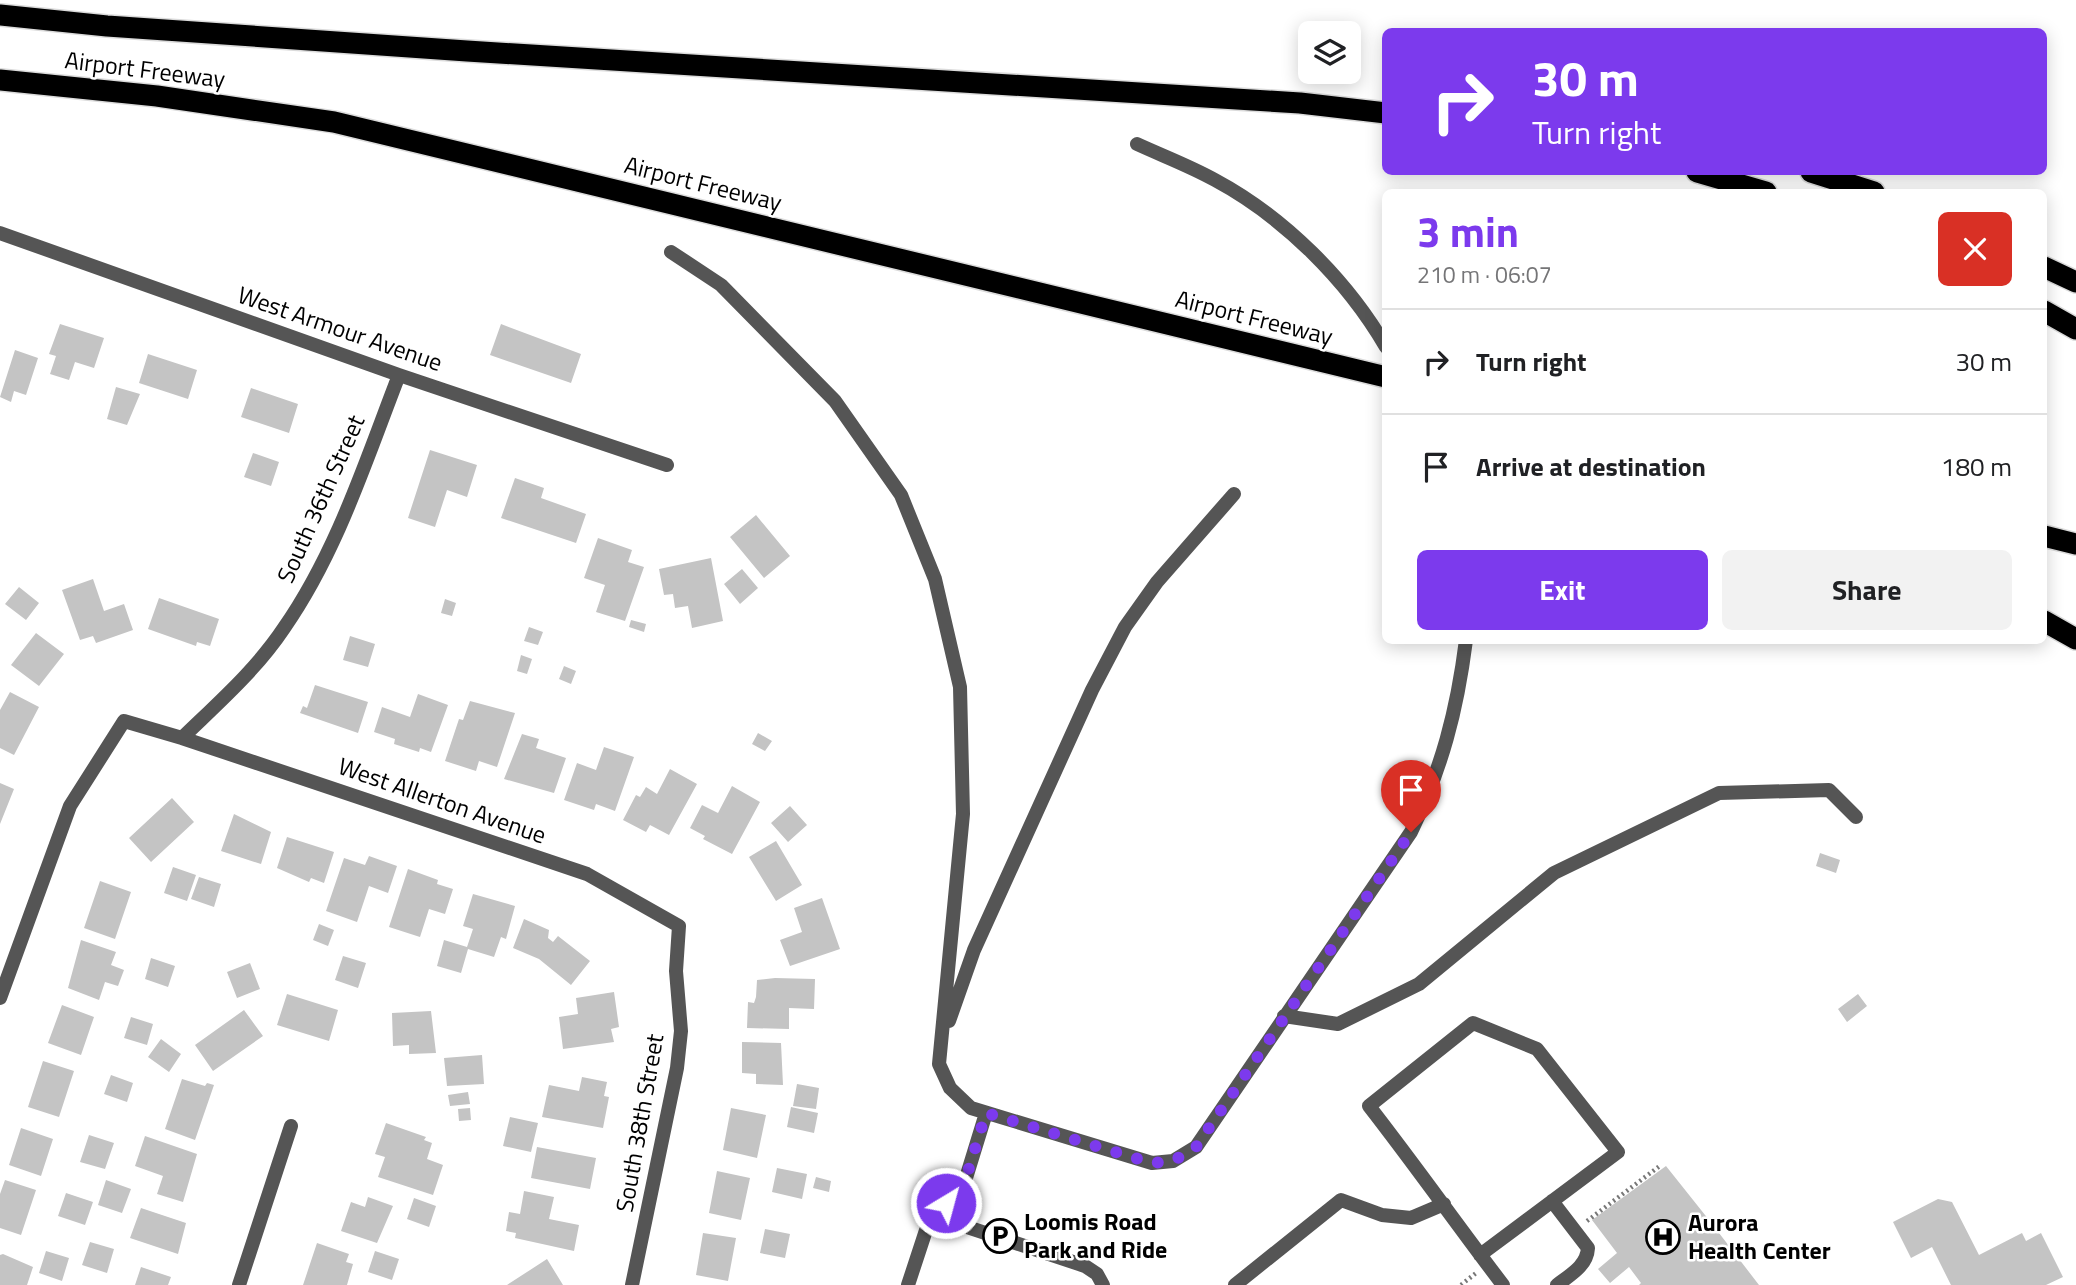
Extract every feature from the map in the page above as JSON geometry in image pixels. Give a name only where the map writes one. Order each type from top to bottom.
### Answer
[{"type":"highway","name":"Airport Freeway","points":[[0,15],[107,26],[1300,103],[1382,113]]},
{"type":"highway","name":"Airport Freeway","points":[[0,80],[157,96],[334,122],[1382,376]]},
{"type":"highway","points":[[1707,175],[1756,189]]},
{"type":"highway","points":[[1820,175],[1865,189]]},
{"type":"highway","points":[[2047,268],[2076,282]]},
{"type":"highway","points":[[2047,313],[2076,329]]},
{"type":"highway","points":[[2047,537],[2076,544]]},
{"type":"highway","points":[[2047,623],[2076,639]]},
{"type":"street","points":[[1137,144],[1214,180],[1282,225],[1329,272],[1372,323],[1382,340]]},
{"type":"street","name":"West Armour Avenue","points":[[0,233],[399,375],[667,465]]},
{"type":"street","points":[[671,252],[730,294],[835,401],[901,495],[935,579],[960,687],[963,814],[939,1063],[950,1088],[971,1108],[1152,1163],[1173,1161],[1196,1147],[1411,832],[1436,779],[1461,686],[1466,644]]},
{"type":"street","name":"South 36th Street","points":[[182,738],[249,673],[284,629],[304,596],[344,515],[399,375]]},
{"type":"street","points":[[939,1063],[951,1013],[974,950],[1092,690],[1125,627],[1157,582],[1234,494]]},
{"type":"street","points":[[0,998],[70,806],[124,721],[182,738]]},
{"type":"street","name":"West Allerton Avenue","points":[[182,738],[587,874],[679,926]]},
{"type":"street","points":[[1284,1016],[1338,1024],[1408,990],[1554,873],[1720,793],[1829,790],[1856,817]]},
{"type":"street","name":"South 38th Street","points":[[632,1285],[677,1068],[681,1031],[676,971],[679,926]]},
{"type":"street","points":[[1480,1255],[1618,1152],[1537,1049],[1473,1023],[1369,1107],[1444,1204],[1480,1255],[1503,1285]]},
{"type":"street","points":[[908,1285],[930,1215],[962,1191],[986,1113]]},
{"type":"street","points":[[239,1285],[291,1126]]},
{"type":"street","points":[[1235,1285],[1341,1200],[1382,1214],[1410,1218],[1444,1204]]},
{"type":"street","points":[[1552,1201],[1588,1248],[1588,1257],[1580,1267],[1557,1285]]},
{"type":"street","points":[[930,1215],[1085,1266],[1097,1274],[1103,1285]]},
{"type":"path","points":[[1594,1231],[1587,1221],[1661,1166]]},
{"type":"building","points":[[60,324],[104,338],[94,368],[75,362],[69,380],[50,374],[56,356],[49,354]]},
{"type":"building","points":[[501,324],[581,354],[571,383],[490,355]]},
{"type":"building","points":[[15,350],[38,358],[26,395],[14,391],[11,402],[0,397]]},
{"type":"building","points":[[148,354],[197,370],[188,399],[139,383]]},
{"type":"building","points":[[116,387],[140,394],[127,425],[107,419]]},
{"type":"building","points":[[251,388],[298,404],[289,433],[241,417]]},
{"type":"building","points":[[430,450],[477,465],[467,497],[447,490],[435,527],[408,518]]},
{"type":"building","points":[[253,453],[279,462],[271,486],[244,477]]},
{"type":"building","points":[[515,478],[544,488],[541,498],[586,514],[576,543],[501,518]]},
{"type":"building","points":[[756,515],[790,556],[764,578],[730,537]]},
{"type":"building","points":[[598,538],[632,550],[628,562],[644,567],[625,621],[596,612],[605,585],[584,578]]},
{"type":"building","points":[[711,558],[723,621],[692,628],[688,606],[675,608],[673,594],[664,595],[659,569]]},
{"type":"building","points":[[742,569],[758,588],[740,604],[724,584]]},
{"type":"building","points":[[93,579],[104,611],[124,604],[133,630],[96,643],[93,636],[80,640],[62,590]]},
{"type":"building","points":[[19,587],[39,603],[26,620],[5,604]]},
{"type":"building","points":[[159,598],[219,619],[210,646],[197,642],[196,646],[148,629]]},
{"type":"building","points":[[445,599],[456,603],[452,616],[441,613]]},
{"type":"building","points":[[631,620],[646,624],[644,632],[629,627]]},
{"type":"building","points":[[529,627],[543,632],[538,645],[524,641]]},
{"type":"building","points":[[36,633],[64,654],[39,686],[11,665]]},
{"type":"building","points":[[350,636],[375,644],[368,667],[343,660]]},
{"type":"building","points":[[521,655],[532,659],[527,674],[517,671]]},
{"type":"building","points":[[564,666],[576,671],[571,684],[559,679]]},
{"type":"building","points":[[315,685],[368,702],[358,733],[300,713],[303,706],[307,708]]},
{"type":"building","points":[[10,692],[39,707],[14,755],[0,748],[0,710]]},
{"type":"building","points":[[418,694],[448,705],[431,752],[420,748],[419,752],[394,744],[395,739],[374,732],[382,707],[410,717]]},
{"type":"building","points":[[470,701],[515,713],[497,767],[479,761],[476,771],[445,761],[459,719],[463,720]]},
{"type":"building","points":[[758,733],[772,741],[765,751],[752,744]]},
{"type":"building","points":[[522,734],[539,739],[536,748],[566,758],[554,793],[504,779]]},
{"type":"building","points":[[604,747],[634,757],[615,811],[596,804],[594,810],[564,800],[577,763],[596,770]]},
{"type":"building","points":[[670,769],[697,784],[669,835],[650,825],[646,832],[623,820],[636,795],[640,797],[646,787],[657,794]]},
{"type":"building","points":[[0,783],[14,789],[0,824]]},
{"type":"building","points":[[732,786],[760,802],[732,854],[703,839],[705,836],[690,828],[702,805],[718,813]]},
{"type":"building","points":[[172,798],[194,822],[151,862],[129,838]]},
{"type":"building","points":[[790,806],[807,825],[788,842],[771,823]]},
{"type":"building","points":[[234,814],[271,832],[261,864],[221,851]]},
{"type":"building","points":[[287,837],[334,852],[324,883],[311,878],[309,882],[277,868]]},
{"type":"building","points":[[776,841],[802,885],[776,901],[749,857]]},
{"type":"building","points":[[1820,853],[1840,860],[1836,873],[1816,866]]},
{"type":"building","points":[[369,856],[397,866],[388,893],[369,886],[357,922],[326,911],[344,858],[365,865]]},
{"type":"building","points":[[173,867],[196,875],[187,901],[164,893]]},
{"type":"building","points":[[408,869],[438,880],[437,884],[453,889],[445,914],[429,909],[420,937],[389,927]]},
{"type":"building","points":[[199,877],[221,884],[214,907],[191,899]]},
{"type":"building","points":[[100,881],[131,892],[115,939],[84,928]]},
{"type":"building","points":[[473,894],[515,906],[506,939],[501,937],[494,957],[468,949],[461,973],[437,966],[444,940],[467,947],[473,929],[463,926]]},
{"type":"building","points":[[822,898],[840,949],[790,966],[780,940],[802,932],[794,908]]},
{"type":"building","points":[[524,919],[549,930],[548,938],[553,942],[558,936],[590,961],[571,985],[539,959],[513,948]]},
{"type":"building","points":[[319,924],[334,930],[328,946],[313,940]]},
{"type":"building","points":[[81,940],[116,952],[111,965],[124,970],[118,986],[105,982],[99,1000],[68,988]]},
{"type":"building","points":[[343,956],[366,963],[358,988],[335,980]]},
{"type":"building","points":[[151,958],[175,966],[168,987],[145,979]]},
{"type":"building","points":[[250,963],[260,989],[237,998],[227,972]]},
{"type":"building","points":[[815,979],[814,1009],[789,1008],[789,1029],[747,1028],[748,1002],[754,1003],[757,980]]},
{"type":"building","points":[[614,992],[619,1027],[611,1029],[614,1042],[563,1049],[559,1017],[578,1014],[576,998]]},
{"type":"building","points":[[287,994],[338,1010],[329,1041],[277,1025]]},
{"type":"building","points":[[1858,994],[1867,1006],[1847,1022],[1838,1009]]},
{"type":"building","points":[[62,1005],[94,1017],[81,1055],[48,1043]]},
{"type":"building","points":[[244,1010],[263,1036],[213,1071],[195,1045]]},
{"type":"building","points":[[431,1011],[436,1053],[409,1054],[409,1045],[393,1046],[392,1013]]},
{"type":"building","points":[[131,1017],[153,1024],[147,1045],[124,1038]]},
{"type":"building","points":[[161,1039],[181,1054],[169,1072],[148,1057]]},
{"type":"building","points":[[742,1042],[781,1043],[783,1085],[756,1084],[756,1074],[742,1073]]},
{"type":"building","points":[[482,1055],[484,1084],[447,1086],[444,1058]]},
{"type":"building","points":[[43,1061],[74,1071],[59,1117],[28,1107]]},
{"type":"building","points":[[111,1075],[133,1083],[127,1102],[104,1094]]},
{"type":"building","points":[[582,1077],[607,1082],[604,1096],[609,1097],[603,1128],[542,1117],[549,1085],[579,1091]]},
{"type":"building","points":[[182,1079],[205,1086],[207,1083],[214,1085],[195,1140],[165,1129]]},
{"type":"building","points":[[797,1084],[819,1088],[816,1109],[793,1106]]},
{"type":"building","points":[[468,1092],[470,1104],[450,1106],[448,1095]]},
{"type":"building","points":[[791,1107],[818,1113],[814,1133],[787,1127]]},
{"type":"building","points":[[470,1108],[471,1120],[459,1121],[458,1109]]},
{"type":"building","points":[[731,1108],[766,1115],[757,1158],[723,1150]]},
{"type":"building","points":[[510,1117],[538,1123],[531,1152],[503,1146]]},
{"type":"building","points":[[386,1123],[426,1137],[424,1140],[432,1143],[427,1159],[443,1165],[433,1195],[378,1177],[385,1157],[375,1154]]},
{"type":"building","points":[[21,1128],[53,1139],[41,1176],[9,1165]]},
{"type":"building","points":[[89,1135],[114,1143],[105,1169],[80,1162]]},
{"type":"building","points":[[145,1136],[197,1154],[183,1202],[157,1194],[163,1176],[135,1166]]},
{"type":"building","points":[[537,1147],[596,1158],[590,1189],[531,1178]]},
{"type":"building","name":"Aurora Health Center","points":[[1666,1166],[1759,1285],[1639,1285],[1641,1283],[1629,1267],[1610,1283],[1598,1269],[1617,1253],[1592,1220]]},
{"type":"building","points":[[777,1168],[807,1174],[802,1199],[772,1192]]},
{"type":"building","points":[[717,1171],[750,1178],[741,1220],[709,1213]]},
{"type":"building","points":[[816,1177],[831,1181],[829,1192],[813,1188]]},
{"type":"building","points":[[5,1180],[36,1190],[21,1235],[0,1228],[0,1194]]},
{"type":"building","points":[[106,1180],[131,1189],[122,1213],[98,1205]]},
{"type":"building","points":[[524,1191],[554,1197],[549,1219],[579,1225],[574,1251],[515,1238],[516,1233],[506,1231],[509,1212],[520,1214]]},
{"type":"building","points":[[66,1193],[93,1202],[85,1225],[58,1216]]},
{"type":"building","points":[[368,1197],[393,1206],[377,1243],[341,1231],[351,1202],[365,1207]]},
{"type":"building","points":[[414,1198],[436,1206],[429,1227],[407,1219]]},
{"type":"building","points":[[1938,1199],[1952,1202],[1979,1255],[2022,1233],[2026,1241],[2041,1233],[2063,1277],[2046,1285],[1951,1285],[1932,1247],[1911,1258],[1893,1222]]},
{"type":"building","points":[[141,1208],[186,1223],[178,1254],[130,1238]]},
{"type":"building","points":[[765,1229],[790,1234],[785,1258],[760,1253]]},
{"type":"building","points":[[703,1233],[736,1238],[728,1281],[696,1275]]},
{"type":"building","points":[[90,1242],[114,1249],[107,1273],[82,1265]]},
{"type":"building","points":[[317,1243],[349,1254],[346,1262],[353,1264],[347,1285],[303,1285]]},
{"type":"building","points":[[46,1251],[69,1258],[62,1281],[39,1273]]},
{"type":"building","points":[[375,1251],[399,1259],[392,1280],[368,1272]]},
{"type":"building","points":[[0,1255],[33,1267],[27,1285],[0,1285]]},
{"type":"building","points":[[547,1259],[563,1285],[507,1285]]},
{"type":"building","points":[[141,1267],[171,1277],[168,1285],[135,1285]]},
{"type":"place","name":"Loomis Road Park and Ride","points":[[1000,1236]]},
{"type":"place","name":"Aurora Health Center","points":[[1663,1237]]},
{"type":"route","points":[[946,1203],[962,1191],[986,1113],[1152,1163],[1173,1161],[1196,1147],[1411,832]]}]
